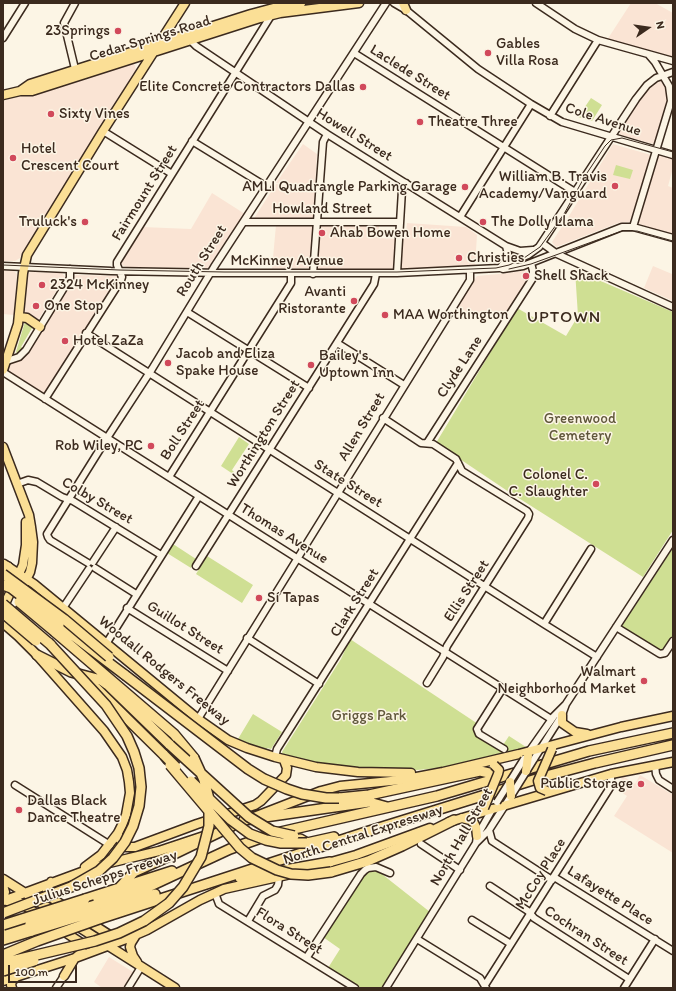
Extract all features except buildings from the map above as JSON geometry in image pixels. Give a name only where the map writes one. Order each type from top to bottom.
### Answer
[{"type":"highway","points":[[3,586],[5,580],[4,568]]},
{"type":"highway","points":[[4,568],[109,657],[125,675]]},
{"type":"highway","points":[[3,586],[11,588],[248,769],[264,779],[287,789],[302,794],[326,798],[340,798],[369,795],[480,771],[507,779]]},
{"type":"highway","points":[[3,586],[8,592],[174,734],[194,758],[204,780],[209,805],[210,826],[201,856],[183,887],[169,903],[144,921],[119,933],[3,963]]},
{"type":"highway","points":[[3,604],[51,645],[231,820],[250,834],[281,844],[307,842],[345,834],[432,811]]},
{"type":"highway","points":[[3,613],[36,641],[51,645],[110,710],[127,736],[134,752],[139,768],[140,787],[139,806],[133,826],[125,842],[113,858],[99,871],[71,887],[3,913]]},
{"type":"highway","points":[[37,655],[71,672],[101,680],[254,821],[272,831],[294,836],[307,842]]},
{"type":"highway","name":"North Central Expressway","points":[[215,856],[253,840],[282,831],[507,779],[600,749],[673,733]]},
{"type":"highway","name":"North Central Expressway","points":[[97,912],[158,894],[177,894],[432,811],[571,769],[673,745]]},
{"type":"highway","points":[[164,755],[170,765],[240,848],[252,858],[277,870],[291,874],[308,876],[331,872],[368,861],[458,819]]},
{"type":"highway","points":[[244,820],[369,802],[388,807]]},
{"type":"highway","points":[[119,888],[134,872],[232,826]]},
{"type":"highway","points":[[3,955],[37,941],[215,856]]},
{"type":"highway","name":"Julius Schepps Freeway","points":[[3,925],[215,856]]},
{"type":"highway","points":[[192,889],[330,862]]},
{"type":"highway","points":[[3,932],[31,928],[97,912]]},
{"type":"highway","points":[[3,940],[31,928]]},
{"type":"highway","points":[[3,971],[95,940]]},
{"type":"main road","points":[[3,371],[16,335],[20,317],[24,267],[27,255],[103,131],[185,3]]},
{"type":"main road","name":"Cedar Springs Road","points":[[90,69],[160,42],[278,5],[301,3]]},
{"type":"main road","name":"Cedar Springs Road","points":[[3,95],[20,90],[32,91],[76,73],[132,59],[280,13],[358,3]]},
{"type":"main road","points":[[132,59],[138,66],[138,76]]},
{"type":"main road","points":[[20,317],[27,318],[40,327]]},
{"type":"main road","points":[[3,447],[29,515],[33,542],[30,572],[4,626],[26,643],[104,731],[122,757],[128,776],[130,793],[126,815],[118,833],[93,862],[70,876]]},
{"type":"main road","points":[[3,608],[23,565],[26,545],[24,501]]},
{"type":"main road","name":"Woodall Rodgers Freeway","points":[[4,568],[19,574],[48,595],[198,719],[228,740],[284,760],[322,768],[358,772],[400,774],[443,772]]},
{"type":"main road","points":[[26,643],[19,631],[18,619],[30,598],[38,594],[48,595]]},
{"type":"main road","points":[[562,715],[562,723],[575,732],[579,734],[592,734]]},
{"type":"main road","points":[[3,900],[24,894],[52,882],[105,864],[159,851],[232,826],[321,791],[340,786],[401,780],[529,756],[541,748],[555,746],[592,734],[673,716]]},
{"type":"main road","points":[[550,791],[540,788],[538,781],[555,746]]},
{"type":"main road","points":[[526,771],[529,756]]},
{"type":"main road","points":[[118,833],[118,837],[126,847],[135,847],[197,824],[255,805],[261,801],[286,775],[287,768],[284,760]]},
{"type":"main road","points":[[488,808],[509,800],[550,791],[610,774],[673,762]]},
{"type":"main road","points":[[488,808],[498,774],[498,770],[491,763]]},
{"type":"main road","points":[[507,779],[509,800]]},
{"type":"main road","name":"North Central Expressway","points":[[3,980],[75,958],[137,935],[224,889],[279,877],[356,855],[475,814],[488,808]]},
{"type":"main road","points":[[458,819],[470,820],[474,823],[478,839]]},
{"type":"main road","points":[[3,880],[175,988]]},
{"type":"main road","points":[[52,882],[47,890],[50,897],[114,938],[120,940],[126,939]]},
{"type":"main road","points":[[3,900],[5,892],[3,884],[14,887]]},
{"type":"main road","points":[[3,900],[19,902],[80,942],[82,949],[81,953],[75,958],[64,976]]},
{"type":"main road","points":[[137,935],[131,943],[130,952],[142,966]]},
{"type":"main road","points":[[57,964],[64,968],[64,976]]},
{"type":"main road","points":[[12,988],[12,981],[16,977]]},
{"type":"main road","points":[[3,986],[7,988]]},
{"type":"street","points":[[3,38],[25,3]]},
{"type":"street","points":[[75,3],[64,24],[76,73]]},
{"type":"street","name":"Routh Street","points":[[91,565],[50,540],[47,534],[211,273],[386,3]]},
{"type":"street","name":"Cole Avenue","points":[[394,3],[405,6],[467,61],[550,116],[562,122],[673,155]]},
{"type":"street","points":[[536,3],[575,29],[598,40],[673,61]]},
{"type":"street","name":"Fairmount Street","points":[[45,399],[121,280],[122,277],[117,262],[278,5]]},
{"type":"street","points":[[550,116],[598,40]]},
{"type":"street","name":"Howell Street","points":[[191,41],[196,46],[327,134],[506,246],[525,252],[535,250]]},
{"type":"street","name":"Laclede Street","points":[[354,53],[575,192]]},
{"type":"street","points":[[633,227],[671,101],[669,86],[649,55]]},
{"type":"street","points":[[673,72],[663,75],[648,85],[641,92],[610,137],[542,243],[556,253],[673,307]]},
{"type":"street","points":[[460,217],[531,104]]},
{"type":"street","points":[[103,131],[172,174]]},
{"type":"street","points":[[313,274],[323,142],[327,134]]},
{"type":"street","points":[[192,141],[267,187]]},
{"type":"street","points":[[397,273],[402,190],[406,183]]},
{"type":"street","name":"Howland Street","points":[[244,222],[400,222]]},
{"type":"street","name":"McKinney Avenue","points":[[3,266],[119,271],[291,274],[376,274],[499,268],[511,269],[531,263],[619,228],[633,227],[673,238]]},
{"type":"street","name":"McKinney Avenue","points":[[499,268],[518,261],[535,250],[542,243]]},
{"type":"street","points":[[499,268],[507,259],[508,254],[506,246]]},
{"type":"street","name":"Clyde Lane","points":[[427,443],[533,278],[531,263]]},
{"type":"street","points":[[6,361],[23,354],[70,278],[70,269]]},
{"type":"street","name":"Allen Street","points":[[198,719],[470,278],[470,270]]},
{"type":"street","name":"Boll Street","points":[[169,477],[291,283],[291,274]]},
{"type":"street","name":"Worthington Street","points":[[196,566],[375,283],[376,274]]},
{"type":"street","points":[[187,312],[309,388]]},
{"type":"street","name":"State Street","points":[[86,333],[597,657]]},
{"type":"street","points":[[337,342],[404,385]]},
{"type":"street","name":"Thomas Avenue","points":[[3,371],[552,719]]},
{"type":"street","points":[[383,418],[421,443],[433,444],[454,458],[458,463]]},
{"type":"street","name":"Ellis Street","points":[[427,683],[443,657],[447,646],[528,518],[529,514],[527,511],[462,471],[458,463]]},
{"type":"street","name":"Clark Street","points":[[275,757],[277,749],[458,463]]},
{"type":"street","name":"Colby Street","points":[[17,484],[32,480],[68,499],[74,500],[161,554]]},
{"type":"street","points":[[106,644],[127,608],[199,496]]},
{"type":"street","points":[[63,608],[116,527]]},
{"type":"street","name":"North Hall Street","points":[[541,748],[562,715],[566,704],[673,540]]},
{"type":"street","points":[[544,624],[591,549]]},
{"type":"street","points":[[91,565],[136,594]]},
{"type":"street","name":"Guillot Street","points":[[127,608],[228,670]]},
{"type":"street","points":[[616,627],[660,654],[664,654],[673,641]]},
{"type":"street","points":[[247,638],[319,684]]},
{"type":"street","points":[[502,688],[478,726],[477,731],[479,734],[504,749]]},
{"type":"street","name":"North Hall Street","points":[[509,800],[507,779],[529,756],[557,711],[566,704]]},
{"type":"street","points":[[655,765],[656,774],[659,780],[673,789]]},
{"type":"street","name":"North Hall Street","points":[[478,839],[489,830],[526,771]]},
{"type":"street","name":"McCoy Place","points":[[486,987],[511,944],[612,786],[610,774]]},
{"type":"street","points":[[15,785],[110,844]]},
{"type":"street","name":"North Hall Street","points":[[386,988],[478,839],[488,808]]},
{"type":"street","points":[[489,830],[492,841]]},
{"type":"street","name":"Lafayette Place","points":[[478,839],[492,841],[673,951]]},
{"type":"street","points":[[421,844],[460,870]]},
{"type":"street","points":[[307,957],[361,874],[368,868],[372,867],[379,868],[390,874]]},
{"type":"street","points":[[248,921],[263,896],[275,890],[278,885],[279,877]]},
{"type":"street","name":"Cochran Street","points":[[490,886],[528,911],[530,915],[628,985]]},
{"type":"street","name":"Flora Street","points":[[215,893],[219,904],[355,988]]},
{"type":"street","points":[[472,920],[511,944]]},
{"type":"street","points":[[417,939],[480,978],[486,987]]},
{"type":"street","points":[[628,985],[655,939]]},
{"type":"street","points":[[128,988],[142,966]]},
{"type":"street","points":[[56,988],[64,976]]},
{"type":"shaded area","points":[[631,3],[655,3],[673,13],[673,58],[607,40]]},
{"type":"shaded area","points":[[128,63],[135,65],[136,71],[20,258],[15,261],[3,261],[3,101]]},
{"type":"shaded area","points":[[660,81],[664,83],[668,91],[668,99],[656,144],[620,135],[620,130],[636,102],[651,87]]},
{"type":"shaded area","points":[[303,144],[317,154],[315,187],[276,183]]},
{"type":"shaded area","name":"William B. Travis Academy/Vanguard","points":[[613,144],[651,155],[630,222],[618,223],[556,247],[552,242]]},
{"type":"shaded area","points":[[659,154],[673,157],[673,168],[668,186],[673,188],[673,234],[638,224]]},
{"type":"shaded area","points":[[276,184],[317,189],[315,220],[253,220]]},
{"type":"shaded area","points":[[212,193],[245,214],[209,268],[127,267],[122,265],[121,261],[142,227],[191,229]]},
{"type":"shaded area","points":[[320,223],[379,223],[379,238],[405,239],[407,223],[466,227],[477,235],[475,266],[405,270],[317,269]]},
{"type":"shaded area","points":[[276,225],[313,226],[310,268],[272,269]]},
{"type":"shaded area","points":[[653,266],[672,274],[673,272],[673,301],[644,288]]},
{"type":"shaded area","points":[[3,270],[14,271],[17,274],[14,315],[3,314]]},
{"type":"shaded area","points":[[526,270],[531,273],[531,276],[502,321],[487,311],[481,321],[457,306],[477,276]]},
{"type":"shaded area","points":[[28,273],[62,273],[65,277],[38,320],[26,314],[24,311],[27,276]]},
{"type":"shaded area","points":[[76,275],[118,276],[45,392],[41,393],[10,374],[8,369],[12,362],[24,355]]},
{"type":"shaded area","points":[[640,775],[673,795],[673,853],[614,816],[627,796],[615,788],[623,776],[635,784]]},
{"type":"shaded area","points":[[109,957],[133,972],[123,988],[102,988],[94,982]]},
{"type":"green space","points":[[591,98],[602,105],[592,121],[578,117]]},
{"type":"green space","points":[[616,165],[633,170],[630,179],[613,175]]},
{"type":"green space","name":"Greenwood Cemetery","points":[[575,270],[673,312],[673,530],[643,577],[506,490],[436,443],[517,308],[566,336],[578,316]]},
{"type":"green space","points":[[25,323],[31,325],[32,328],[21,347],[23,348],[17,354],[16,352]]},
{"type":"green space","points":[[239,437],[249,444],[232,470],[234,472],[233,474],[221,466]]},
{"type":"green space","points":[[173,544],[196,559],[191,568],[167,553]]},
{"type":"green space","points":[[673,548],[673,637],[663,653],[620,629]]},
{"type":"green space","points":[[207,556],[253,585],[242,603],[196,574]]},
{"type":"green space","name":"Griggs Park","points":[[350,639],[478,724],[474,728],[476,735],[504,752],[507,748],[503,745],[509,736],[526,747],[452,767],[405,771],[331,767],[283,756],[282,752],[341,659]]},
{"type":"green space","points":[[253,714],[282,732],[271,749],[267,748],[266,751],[238,739]]},
{"type":"green space","points":[[378,871],[430,912],[382,988],[361,988],[328,968],[340,949],[323,937],[361,878],[368,872]]},
{"type":"tram line","points":[[3,265],[119,270],[224,272],[397,272],[496,268],[521,260],[540,247],[564,214],[585,176],[605,146],[611,140],[622,138],[673,152]]},
{"type":"tram line","points":[[509,269],[531,264],[622,231],[637,231],[673,241]]},
{"type":"place","name":"23Springs","points":[[118,31]]},
{"type":"place","name":"Gables Villa Rosa","points":[[488,53]]},
{"type":"place","name":"Elite Concrete Contractors Dallas","points":[[363,87]]},
{"type":"place","name":"Sixty Vines","points":[[51,114]]},
{"type":"place","name":"Theatre Three","points":[[420,122]]},
{"type":"place","name":"Hotel Crescent Court","points":[[13,158]]},
{"type":"place","name":"William B. Travis Academy/Vanguard","points":[[615,186]]},
{"type":"place","name":"AMLI Quadrangle Parking Garage","points":[[465,187]]},
{"type":"place","name":"Truluck's","points":[[85,222]]},
{"type":"place","name":"The Dolly Llama","points":[[483,222]]},
{"type":"place","name":"Ahab Bowen Home","points":[[322,233]]},
{"type":"place","name":"Christies","points":[[459,258]]},
{"type":"place","name":"Shell Shack","points":[[526,276]]},
{"type":"place","name":"2324 McKinney","points":[[42,285]]},
{"type":"place","name":"Avanti Ristorante","points":[[354,301]]},
{"type":"place","name":"One Stop","points":[[36,306]]},
{"type":"place","name":"MAA Worthington","points":[[385,315]]},
{"type":"place","name":"Hotel ZaZa","points":[[65,341]]},
{"type":"place","name":"Jacob and Eliza Spake House","points":[[168,363]]},
{"type":"place","name":"Bailey's Uptown Inn","points":[[311,365]]},
{"type":"place","name":"Rob Wiley, PC","points":[[151,446]]},
{"type":"place","name":"Colonel C. C. Slaughter","points":[[596,484]]},
{"type":"place","name":"Sí Tapas","points":[[259,598]]},
{"type":"place","name":"Walmart Neighborhood Market","points":[[644,681]]},
{"type":"place","name":"Public Storage","points":[[641,784]]},
{"type":"place","name":"Dallas Black Dance Theatre","points":[[19,810]]},
{"type":"district","name":"UPTOWN","points":[[564,318]]}]
